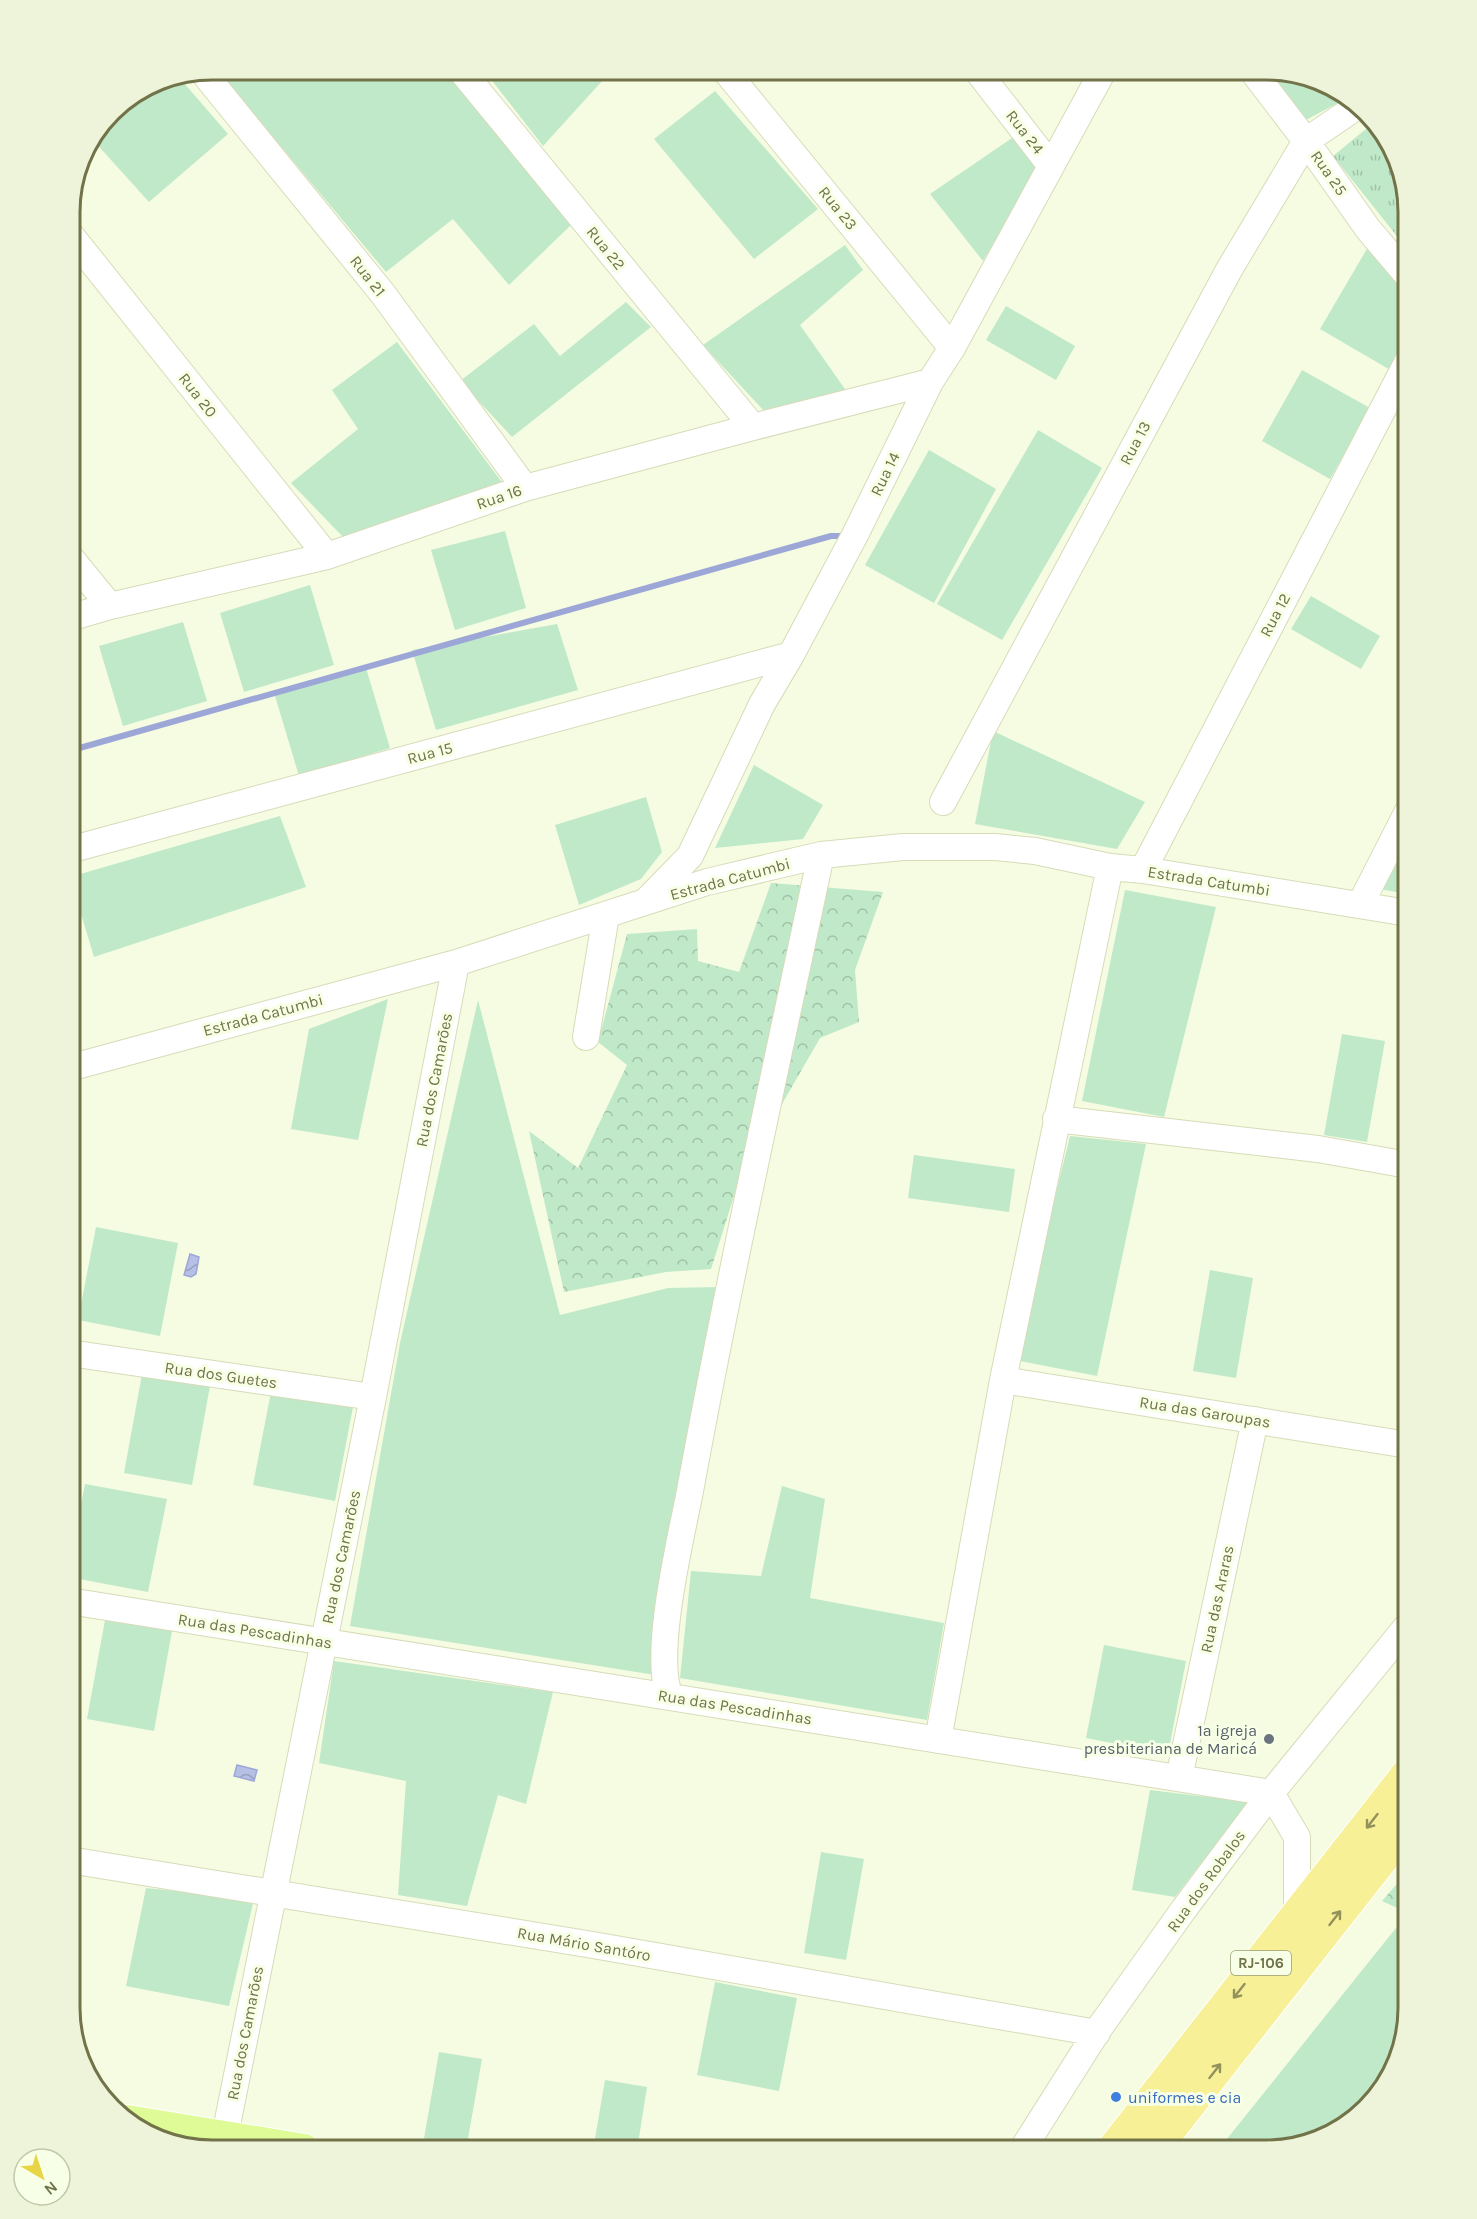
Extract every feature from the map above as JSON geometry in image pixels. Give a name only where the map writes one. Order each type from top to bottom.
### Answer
[{"type":"highway","name":"RJ-106","points":[[1121,2140],[1398,1787]]},
{"type":"highway","name":"RJ-106","points":[[1161,2140],[1398,1838]]},
{"type":"main road","points":[[157,2128],[206,2139]]},
{"type":"street","name":"Rua 21","points":[[209,80],[383,294],[525,488]]},
{"type":"street","name":"Rua 22","points":[[469,80],[753,427]]},
{"type":"street","name":"Rua 23","points":[[733,80],[952,348]]},
{"type":"street","name":"Rua 24","points":[[985,80],[1051,166]]},
{"type":"street","name":"Rua 14","points":[[644,903],[690,856],[762,704],[855,535],[930,382],[952,348],[1098,80]]},
{"type":"street","name":"Rua 25","points":[[1259,80],[1368,229],[1398,264]]},
{"type":"street","name":"Rua 13","points":[[944,802],[1230,268],[1306,141],[1350,111]]},
{"type":"street","name":"Rua 20","points":[[80,247],[327,556]]},
{"type":"street","name":"Rua 12","points":[[1143,870],[1398,380]]},
{"type":"street","name":"Rua 16","points":[[80,615],[327,556],[525,488],[930,382]]},
{"type":"street","points":[[80,569],[110,606]]},
{"type":"street","name":"Rua 15","points":[[80,847],[791,655]]},
{"type":"street","points":[[730,672],[762,704]]},
{"type":"street","points":[[1359,905],[1398,830]]},
{"type":"street","name":"Estrada Catumbi","points":[[80,1065],[456,963],[707,882],[821,855],[903,847],[995,847],[1035,851],[1110,867],[1143,870],[1398,911]]},
{"type":"street","points":[[670,1697],[666,1688],[665,1639],[670,1596],[708,1389],[821,855]]},
{"type":"street","points":[[690,856],[707,882]]},
{"type":"street","points":[[938,1740],[1003,1380],[1110,867]]},
{"type":"street","points":[[586,1037],[606,915]]},
{"type":"street","name":"Rua dos Camarões","points":[[225,2139],[373,1397],[456,963]]},
{"type":"street","points":[[1056,1119],[1318,1149],[1398,1163]]},
{"type":"street","name":"Rua dos Guetes","points":[[80,1355],[373,1397]]},
{"type":"street","name":"Rua das Garoupas","points":[[1003,1380],[1398,1443]]},
{"type":"street","name":"Rua das Araras","points":[[1179,1778],[1255,1420]]},
{"type":"street","name":"Rua das Pescadinhas","points":[[80,1603],[1270,1793]]},
{"type":"street","name":"Rua dos Robalos","points":[[1029,2140],[1097,2033],[1184,1909],[1270,1793],[1398,1637]]},
{"type":"street","points":[[1270,1793],[1297,1837],[1297,1917]]},
{"type":"street","name":"Rua Mário Santóro","points":[[80,1862],[599,1946],[1097,2033]]},
{"type":"green space","points":[[229,80],[452,80],[571,225],[509,285],[453,219],[386,272],[227,82]]},
{"type":"green space","points":[[492,80],[603,80],[543,146]]},
{"type":"green space","points":[[1276,80],[1300,84],[1339,102],[1306,120]]},
{"type":"green space","points":[[184,83],[228,134],[149,202],[98,145],[112,124],[124,112],[145,97]]},
{"type":"green space","points":[[715,91],[818,209],[754,259],[654,139]]},
{"type":"green space","points":[[1367,128],[1370,131],[1380,145],[1393,177],[1398,211],[1398,237],[1333,156]]},
{"type":"green space","points":[[1012,138],[1037,168],[983,261],[930,194]]},
{"type":"green space","points":[[845,245],[863,270],[800,325],[847,392],[765,412],[703,345]]},
{"type":"green space","points":[[1368,247],[1398,282],[1398,356],[1392,371],[1320,329]]},
{"type":"green space","points":[[626,302],[651,327],[512,437],[460,381],[534,324],[560,356]]},
{"type":"green space","points":[[1006,306],[1075,346],[1056,380],[986,340]]},
{"type":"green space","points":[[397,342],[504,485],[345,539],[291,483],[358,429],[332,390]]},
{"type":"green space","points":[[1302,370],[1370,408],[1330,479],[1262,441]]},
{"type":"green space","points":[[1038,430],[1102,468],[1002,640],[937,604]]},
{"type":"green space","points":[[929,450],[996,489],[934,603],[865,565]]},
{"type":"green space","points":[[505,531],[526,608],[455,630],[431,550]]},
{"type":"green space","points":[[310,585],[334,665],[244,692],[220,613]]},
{"type":"green space","points":[[1311,596],[1380,636],[1361,669],[1291,629]]},
{"type":"green space","points":[[183,622],[207,701],[123,726],[99,646]]},
{"type":"green space","points":[[557,624],[578,690],[436,730],[412,650]]},
{"type":"green space","points":[[366,668],[390,748],[299,776],[275,696]]},
{"type":"green space","points":[[993,731],[1145,802],[1117,849],[975,824]]},
{"type":"green space","points":[[754,765],[823,805],[803,839],[715,848]]},
{"type":"green space","points":[[646,797],[662,852],[641,879],[579,905],[555,825]]},
{"type":"green space","points":[[280,816],[306,887],[94,957],[80,910],[80,874]]},
{"type":"green space","points":[[1398,856],[1398,892],[1379,889]]},
{"type":"green space","points":[[771,883],[883,892],[855,970],[859,1022],[820,1038],[740,1177],[711,1269],[666,1272],[564,1292],[529,1131],[578,1168],[627,1065],[598,1042],[627,934],[697,929],[698,961],[739,972]]},
{"type":"green space","points":[[1125,890],[1216,907],[1164,1117],[1082,1101]]},
{"type":"green space","points":[[388,999],[358,1140],[291,1129],[309,1029]]},
{"type":"green space","points":[[478,1000],[560,1315],[668,1288],[719,1287],[655,1675],[350,1626],[400,1343]]},
{"type":"green space","points":[[1342,1034],[1385,1041],[1367,1142],[1324,1135]]},
{"type":"green space","points":[[1070,1136],[1146,1144],[1097,1376],[1015,1360]]},
{"type":"green space","points":[[914,1155],[1015,1169],[1009,1212],[908,1198]]},
{"type":"green space","points":[[96,1227],[178,1243],[160,1336],[80,1320],[80,1310]]},
{"type":"green space","points":[[1210,1270],[1253,1278],[1236,1378],[1193,1371]]},
{"type":"green space","points":[[142,1374],[210,1386],[192,1485],[124,1473]]},
{"type":"green space","points":[[271,1392],[353,1407],[335,1501],[253,1485]]},
{"type":"green space","points":[[85,1484],[167,1499],[148,1592],[80,1579],[80,1509]]},
{"type":"green space","points":[[782,1486],[825,1499],[810,1598],[944,1623],[927,1720],[680,1678],[691,1571],[761,1576]]},
{"type":"green space","points":[[105,1620],[172,1631],[154,1731],[87,1719]]},
{"type":"green space","points":[[1104,1645],[1186,1661],[1168,1754],[1086,1738]]},
{"type":"green space","points":[[334,1661],[553,1692],[526,1804],[498,1795],[467,1906],[398,1895],[406,1781],[319,1763]]},
{"type":"green space","points":[[1150,1790],[1248,1802],[1175,1897],[1132,1890]]},
{"type":"green space","points":[[821,1852],[864,1859],[846,1960],[804,1953]]},
{"type":"green space","points":[[1398,1883],[1398,1908],[1382,1901]]},
{"type":"green space","points":[[146,1888],[254,1899],[229,2006],[126,1986]]},
{"type":"green space","points":[[1396,1928],[1398,1929],[1396,2025],[1387,2058],[1370,2088],[1359,2101],[1332,2122],[1300,2135],[1266,2140],[1226,2140]]},
{"type":"green space","points":[[715,1982],[797,1998],[779,2091],[697,2075]]},
{"type":"green space","points":[[439,2052],[482,2059],[468,2139],[424,2139]]},
{"type":"green space","points":[[605,2080],[647,2087],[639,2139],[595,2139]]},
{"type":"water","points":[[190,1254],[199,1257],[196,1274],[191,1277],[184,1275]]},
{"type":"water","points":[[237,1765],[257,1770],[254,1781],[234,1776]]},
{"type":"waterway","points":[[80,748],[831,536],[846,536]]},
{"type":"place","name":"1a igreja presbiteriana de Maricá","points":[[1269,1739]]},
{"type":"place","name":"uniformes e cia","points":[[1116,2097]]}]
